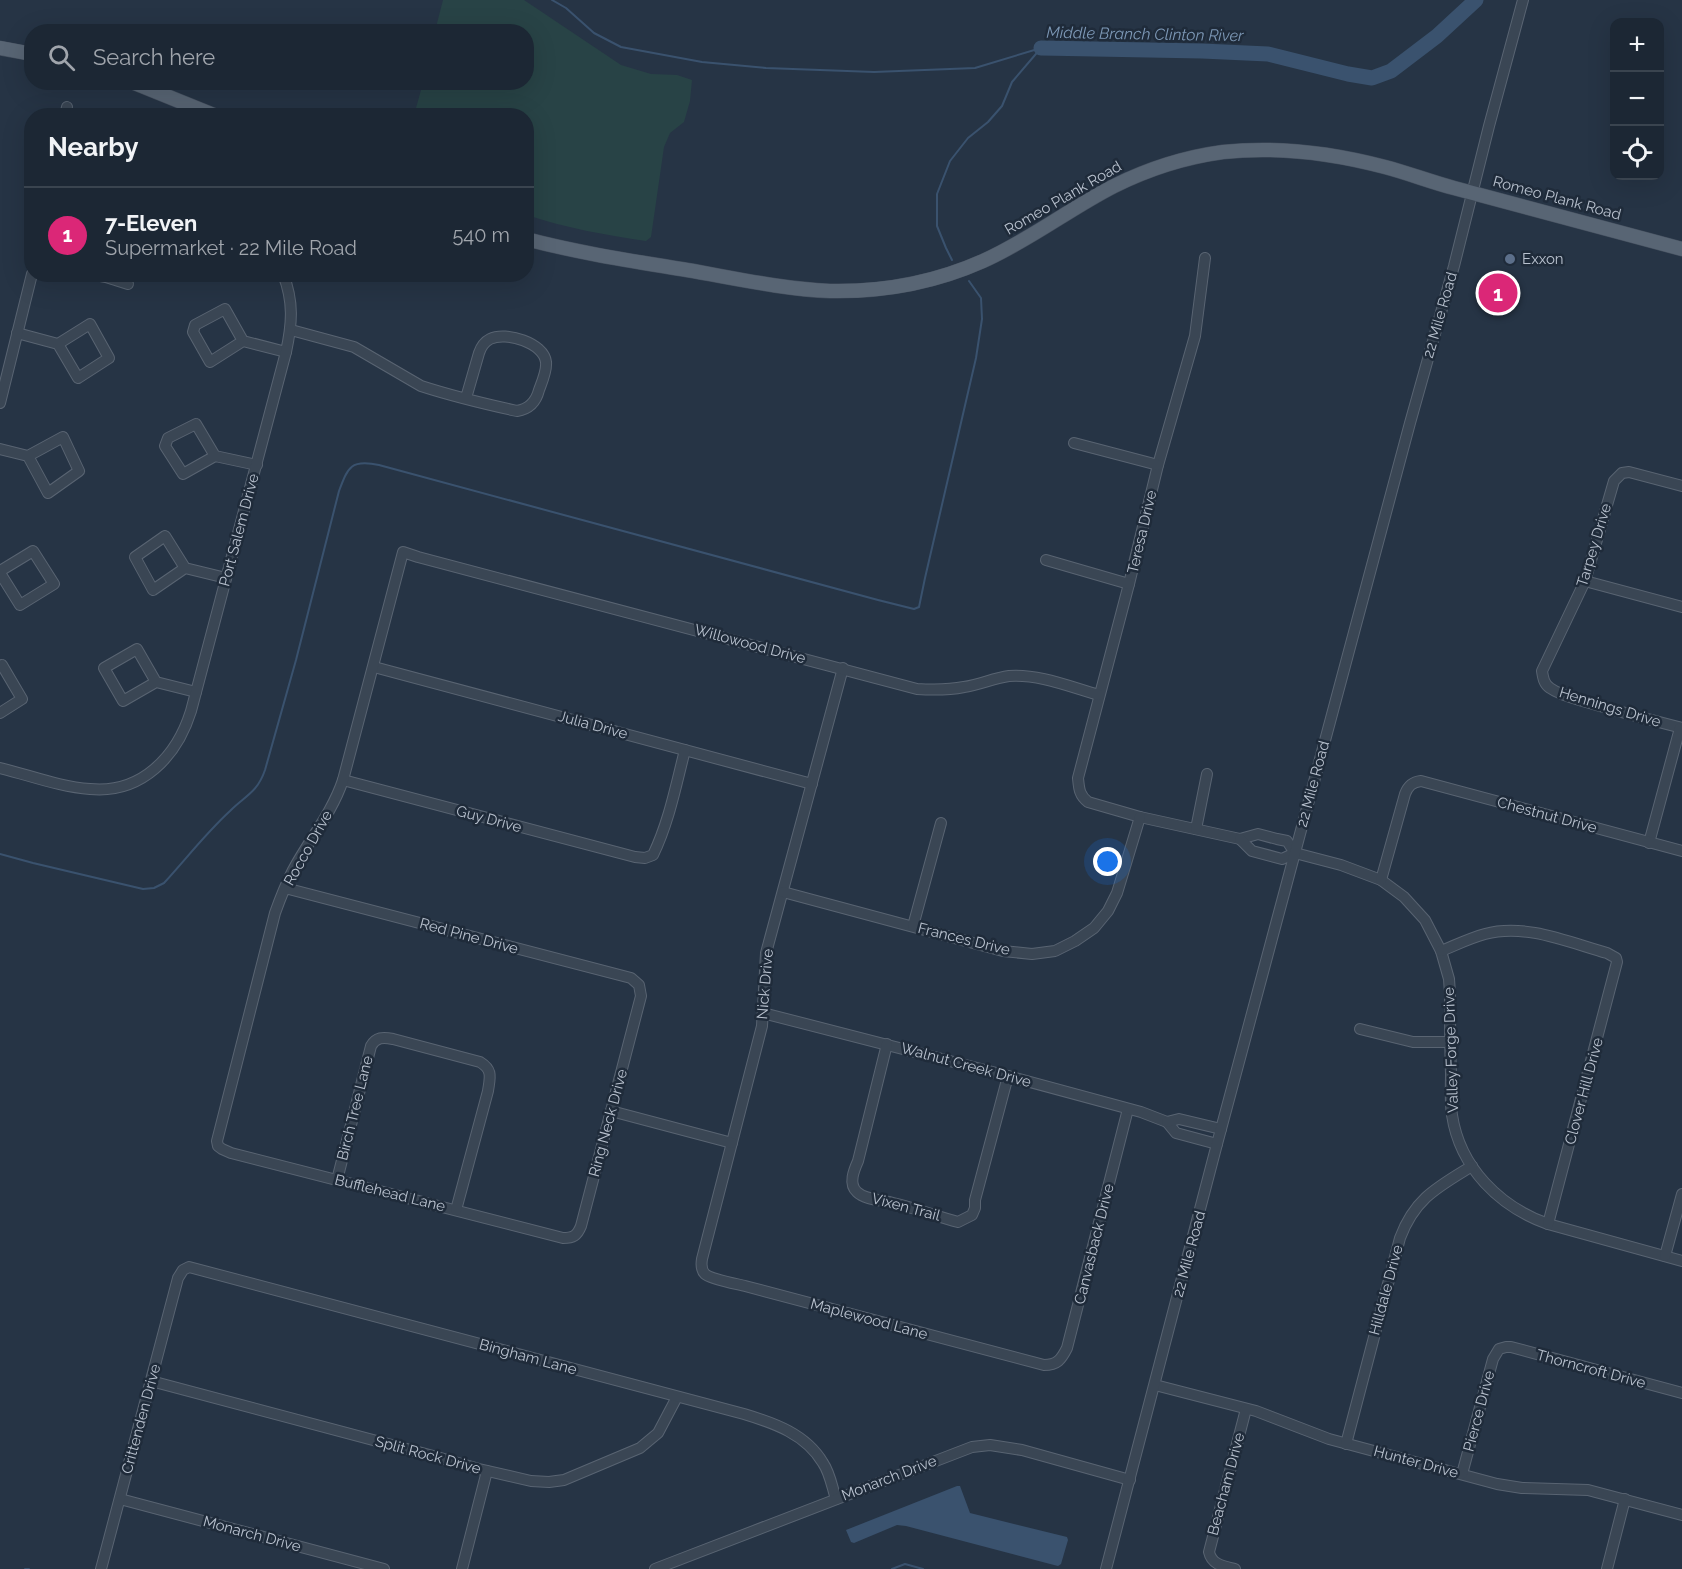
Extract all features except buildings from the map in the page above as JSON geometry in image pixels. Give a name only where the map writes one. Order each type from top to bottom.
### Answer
[{"type":"main road","points":[[0,48],[24,52]]},
{"type":"main road","points":[[152,90],[196,108]]},
{"type":"main road","name":"Romeo Plank Road","points":[[534,241],[594,255],[775,285],[828,291],[889,287],[918,282],[967,268],[1018,243],[1128,179],[1156,168],[1220,152],[1282,149],[1310,152],[1384,167],[1682,249]]},
{"type":"street","name":"22 Mile Road","points":[[1106,1569],[1217,1144],[1523,0]]},
{"type":"street","name":"Teresa Drive","points":[[1088,802],[1082,797],[1078,778],[1158,465],[1195,336],[1205,258]]},
{"type":"street","points":[[0,403],[30,282]]},
{"type":"street","points":[[122,282],[128,284]]},
{"type":"street","name":"Port Salem Drive","points":[[0,768],[89,789],[105,789],[125,785],[150,772],[169,755],[177,744],[188,723],[291,330],[290,295],[286,282]]},
{"type":"street","points":[[243,341],[225,309],[195,325],[193,332],[210,362],[243,341],[286,351]]},
{"type":"street","points":[[17,333],[58,345],[78,378],[110,358],[90,324],[58,345]]},
{"type":"street","points":[[291,330],[354,347],[421,386],[466,398],[517,411],[525,410],[535,401],[545,372],[544,358],[538,348],[530,343],[503,336],[488,340],[481,347],[466,398]]},
{"type":"street","points":[[215,456],[196,424],[168,438],[165,446],[183,474],[215,456],[256,465]]},
{"type":"street","points":[[0,449],[28,456],[63,437],[79,471],[48,493],[28,456]]},
{"type":"street","points":[[1074,443],[1158,465]]},
{"type":"street","name":"Tarpey Drive","points":[[1543,679],[1542,671],[1545,663],[1585,581],[1612,486],[1618,476],[1629,472],[1682,486]]},
{"type":"street","points":[[185,568],[153,590],[135,557],[165,536],[185,568],[226,578]]},
{"type":"street","points":[[33,551],[54,584],[20,605],[0,572],[33,551]]},
{"type":"street","name":"Rocco Drive","points":[[218,1146],[217,1141],[275,914],[293,870],[334,801],[343,780],[404,552]]},
{"type":"street","name":"Willowood Drive","points":[[404,552],[917,689],[963,688],[1008,676],[1050,680],[1099,695]]},
{"type":"street","points":[[1046,560],[1129,584]]},
{"type":"street","points":[[1585,581],[1682,607]]},
{"type":"street","points":[[156,682],[137,649],[104,668],[123,701],[156,682],[196,692]]},
{"type":"street","points":[[0,666],[2,665],[22,699],[0,713]]},
{"type":"street","name":"Julia Drive","points":[[374,667],[812,784]]},
{"type":"street","name":"Nick Drive","points":[[701,1265],[762,1026],[766,953],[843,668]]},
{"type":"street","name":"Hennings Drive","points":[[1543,679],[1551,689],[1572,698],[1681,728]]},
{"type":"street","points":[[1649,843],[1681,728]]},
{"type":"street","name":"Guy Drive","points":[[343,780],[645,858],[653,855],[658,845],[685,750]]},
{"type":"street","points":[[1196,828],[1207,774]]},
{"type":"street","name":"Chestnut Drive","points":[[1381,880],[1407,788],[1421,781],[1682,851]]},
{"type":"street","name":"Valley Forge Drive","points":[[1088,802],[1140,817],[1240,839],[1258,834],[1287,842],[1295,853],[1341,865],[1381,880],[1398,892],[1425,921],[1441,951],[1449,979],[1452,1115],[1459,1141],[1472,1166],[1489,1188],[1509,1206],[1531,1218],[1682,1261]]},
{"type":"street","name":"Frances Drive","points":[[783,892],[1003,951],[1032,954],[1055,951],[1094,928],[1108,911],[1117,892],[1140,817]]},
{"type":"street","points":[[913,926],[941,823]]},
{"type":"street","name":"Valley Forge Drive","points":[[1240,839],[1252,851],[1282,859],[1295,853]]},
{"type":"street","name":"Red Pine Drive","points":[[285,888],[631,978],[639,985],[641,996]]},
{"type":"street","name":"Clover Hill Drive","points":[[1441,951],[1485,934],[1511,931],[1539,934],[1607,953],[1616,958],[1617,967],[1548,1224]]},
{"type":"street","name":"Ring Neck Drive","points":[[563,1238],[574,1237],[581,1226],[641,996]]},
{"type":"street","name":"Walnut Creek Drive","points":[[763,1013],[1128,1109],[1167,1122],[1176,1133],[1217,1144]]},
{"type":"street","points":[[1360,1029],[1413,1042],[1450,1042]]},
{"type":"street","name":"Birch Tree Lane","points":[[337,1180],[370,1046],[376,1039],[387,1038],[480,1062],[490,1072],[488,1091],[456,1210]]},
{"type":"street","name":"Vixen Trail","points":[[887,1044],[852,1184],[856,1192],[866,1197],[892,1202],[958,1222],[972,1215],[975,1208],[975,1200],[1008,1076]]},
{"type":"street","name":"Canvasback Drive","points":[[1044,1365],[1057,1363],[1067,1348],[1128,1109]]},
{"type":"street","points":[[611,1111],[732,1143]]},
{"type":"street","name":"Walnut Creek Drive","points":[[1167,1122],[1179,1119],[1221,1129]]},
{"type":"street","name":"Bufflehead Lane","points":[[218,1146],[231,1153],[563,1238]]},
{"type":"street","name":"Hilldale Drive","points":[[1346,1444],[1404,1226],[1418,1204],[1427,1195],[1472,1166]]},
{"type":"street","points":[[1665,1256],[1682,1194]]},
{"type":"street","name":"Maplewood Lane","points":[[701,1265],[706,1275],[712,1277],[1044,1365]]},
{"type":"street","name":"Bingham Lane","points":[[183,1270],[189,1267],[201,1269],[777,1424],[814,1450],[824,1464],[836,1498]]},
{"type":"street","name":"Crittenden Drive","points":[[101,1569],[178,1278],[183,1270]]},
{"type":"street","name":"Thorncroft Drive","points":[[1499,1349],[1511,1347],[1682,1393]]},
{"type":"street","name":"Pierce Drive","points":[[1462,1474],[1493,1359],[1499,1349]]},
{"type":"street","name":"Split Rock Drive","points":[[151,1381],[488,1471],[531,1481],[549,1482],[564,1480],[640,1448],[658,1433],[677,1397]]},
{"type":"street","name":"Hunter Drive","points":[[1155,1385],[1246,1408],[1346,1444],[1462,1474],[1511,1486],[1588,1490],[1682,1515]]},
{"type":"street","name":"Beacham Drive","points":[[1235,1569],[1216,1563],[1210,1559],[1209,1552],[1246,1408]]},
{"type":"street","name":"Monarch Drive","points":[[656,1569],[972,1447],[990,1445],[1022,1450],[1130,1480]]},
{"type":"street","points":[[462,1569],[488,1471]]},
{"type":"street","name":"Monarch Drive","points":[[120,1499],[384,1569]]},
{"type":"street","points":[[1607,1569],[1625,1499]]},
{"type":"green space","points":[[443,0],[524,0],[621,65],[651,74],[677,75],[692,80],[690,101],[684,122],[670,133],[664,147],[651,237],[646,241],[601,234],[534,217],[534,108],[416,108],[421,90],[534,90],[534,24],[437,24]]},
{"type":"water","points":[[960,1486],[970,1513],[1067,1537],[1061,1564],[1058,1566],[897,1525],[854,1543],[851,1542],[846,1530]]},
{"type":"waterway","name":"Middle Branch Clinton River","points":[[552,0],[566,8],[594,33],[621,47],[702,62],[766,68],[874,72],[975,68],[1041,48]]},
{"type":"waterway","name":"Middle Branch Clinton River","points":[[1041,48],[1268,54],[1372,78],[1391,71],[1437,36],[1476,0]]},
{"type":"waterway","points":[[952,260],[937,226],[937,194],[950,161],[968,138],[988,122],[1002,106],[1012,82],[1041,48]]},
{"type":"waterway","points":[[0,854],[143,889],[154,888],[164,883],[213,828],[255,789],[265,770],[339,491],[348,471],[356,464],[379,465],[878,600],[914,609],[919,607],[976,358],[982,319],[981,298],[969,281]]},
{"type":"waterway","points":[[892,1569],[905,1564],[923,1569]]},
{"type":"place","name":"Exxon","points":[[1510,259]]},
{"type":"place","name":"7-Eleven","points":[[1498,293]]}]
